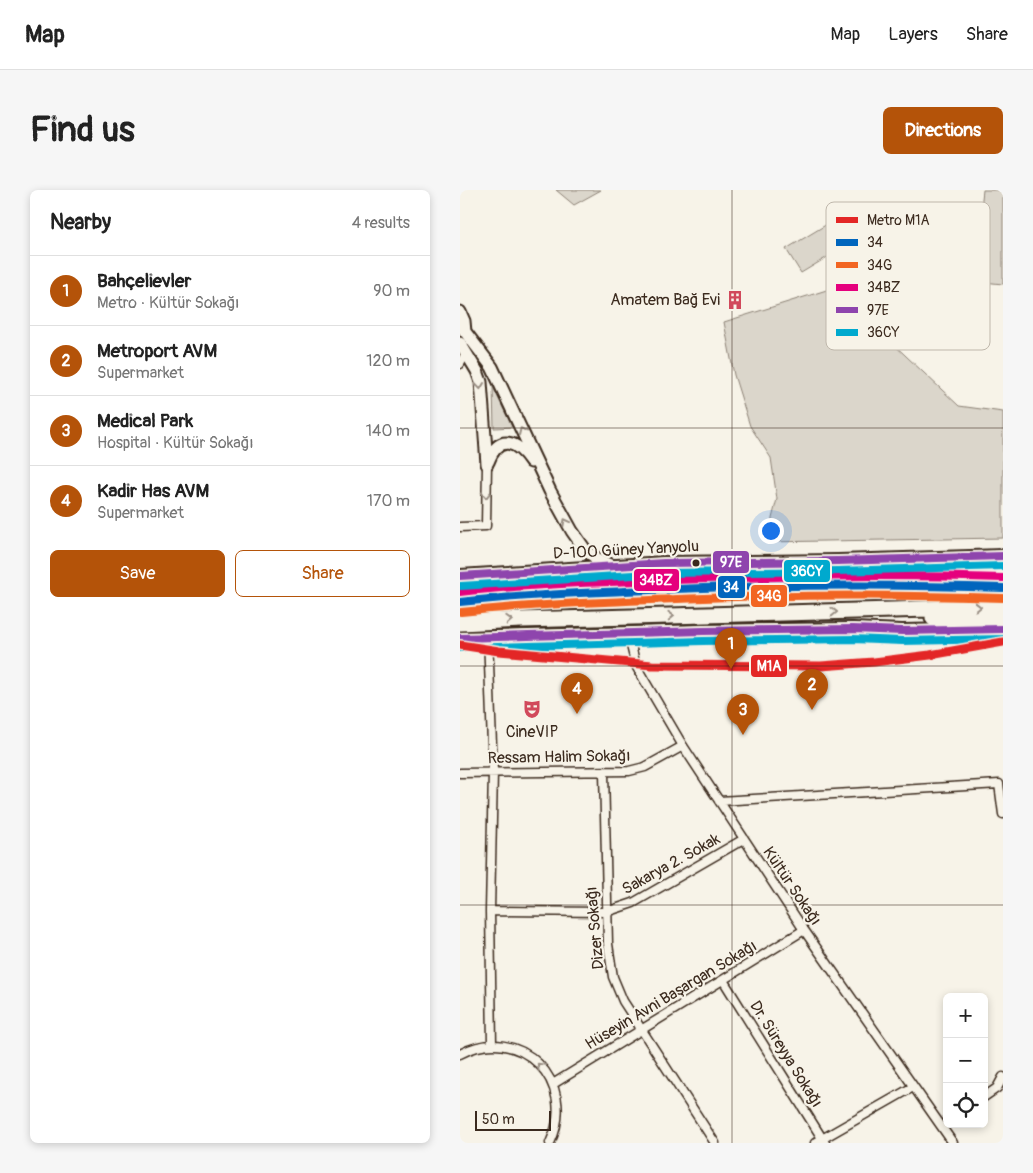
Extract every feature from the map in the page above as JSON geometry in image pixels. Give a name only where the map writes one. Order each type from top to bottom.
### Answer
[{"type":"highway","points":[[460,591],[588,583],[737,578],[1003,578]]},
{"type":"highway","points":[[460,623],[1003,607]]},
{"type":"highway","points":[[895,611],[934,618],[1003,619]]},
{"type":"main road","points":[[460,312],[464,320],[463,338],[481,382],[487,464]]},
{"type":"main road","points":[[463,338],[492,366],[550,491],[572,531],[586,551],[613,566]]},
{"type":"main road","points":[[487,464],[492,451],[498,445],[503,443],[514,444],[524,453],[550,491]]},
{"type":"main road","name":"D-100 Güney Yanyolu","points":[[460,576],[673,563],[847,561],[1003,556]]},
{"type":"main road","points":[[460,638],[703,631],[1003,629]]},
{"type":"street","points":[[460,364],[463,338]]},
{"type":"street","points":[[460,527],[486,526],[487,464]]},
{"type":"street","name":"Kültür Sokağı","points":[[628,633],[636,666],[683,746],[804,930],[913,1087],[943,1122]]},
{"type":"street","points":[[488,636],[493,772],[490,911],[492,1045]]},
{"type":"street","name":"Ressam Halim Sokağı","points":[[460,773],[629,772],[645,767],[683,746]]},
{"type":"street","name":"Dizer Sokağı","points":[[604,772],[606,912],[613,977],[624,1001],[715,1143]]},
{"type":"street","points":[[719,801],[999,784],[1003,814]]},
{"type":"street","name":"Sakarya 2. Sokak","points":[[490,911],[606,912],[633,904],[744,839]]},
{"type":"street","name":"Hüseyin Avni Başargan Sokağı","points":[[553,1084],[804,930]]},
{"type":"street","name":"Dr. Süreyya Sokağı","points":[[723,980],[821,1142]]},
{"type":"street","points":[[460,1054],[479,1046],[492,1045],[510,1048],[528,1055],[542,1068],[553,1084],[558,1098],[557,1128],[551,1143]]},
{"type":"street","points":[[988,1094],[997,1088],[1003,1077]]},
{"type":"street","points":[[821,1142],[913,1087]]},
{"type":"street","name":"Kültür Sokağı","points":[[947,1128],[953,1143]]},
{"type":"shaded area","points":[[556,190],[601,190],[574,205]]},
{"type":"shaded area","points":[[983,190],[1003,190],[1003,284],[990,283],[990,202],[982,202]]},
{"type":"shaded area","points":[[826,225],[826,258],[801,273],[786,249]]},
{"type":"shaded area","points":[[826,290],[826,350],[900,350],[959,406],[1003,412],[1003,538],[766,542],[777,499],[771,458],[750,426],[734,375],[724,322]]},
{"type":"shaded area","points":[[493,387],[512,427],[494,428]]},
{"type":"metro line","name":"M1A","points":[[460,645],[499,651],[652,665],[821,666],[930,655],[1003,642]]},
{"type":"transit line","name":"97E","points":[[460,576],[664,563],[838,561],[1003,556]]},
{"type":"transit line","name":"36CY","points":[[461,586],[664,573],[838,571],[1003,566]]},
{"type":"transit line","name":"34BZ","points":[[460,592],[566,584],[755,577],[1003,578]]},
{"type":"transit line","name":"34","points":[[460,602],[568,594],[717,588],[799,586],[1003,588]]},
{"type":"transit line","name":"34G","points":[[461,612],[515,607],[677,599],[880,596],[1003,598]]},
{"type":"transit line","name":"97E","points":[[460,638],[703,631],[1003,629]]},
{"type":"transit line","name":"36CY","points":[[460,648],[703,641],[1003,639]]},
{"type":"place","name":"Amatem Bağ Evi","points":[[735,300]]},
{"type":"place","name":"Bahçelievler","points":[[731,669]]},
{"type":"place","name":"CineVIP","points":[[532,709]]},
{"type":"place","name":"Metroport AVM","points":[[812,710]]},
{"type":"place","name":"Kadir Has AVM","points":[[577,714]]},
{"type":"place","name":"Medical Park","points":[[743,735]]}]
